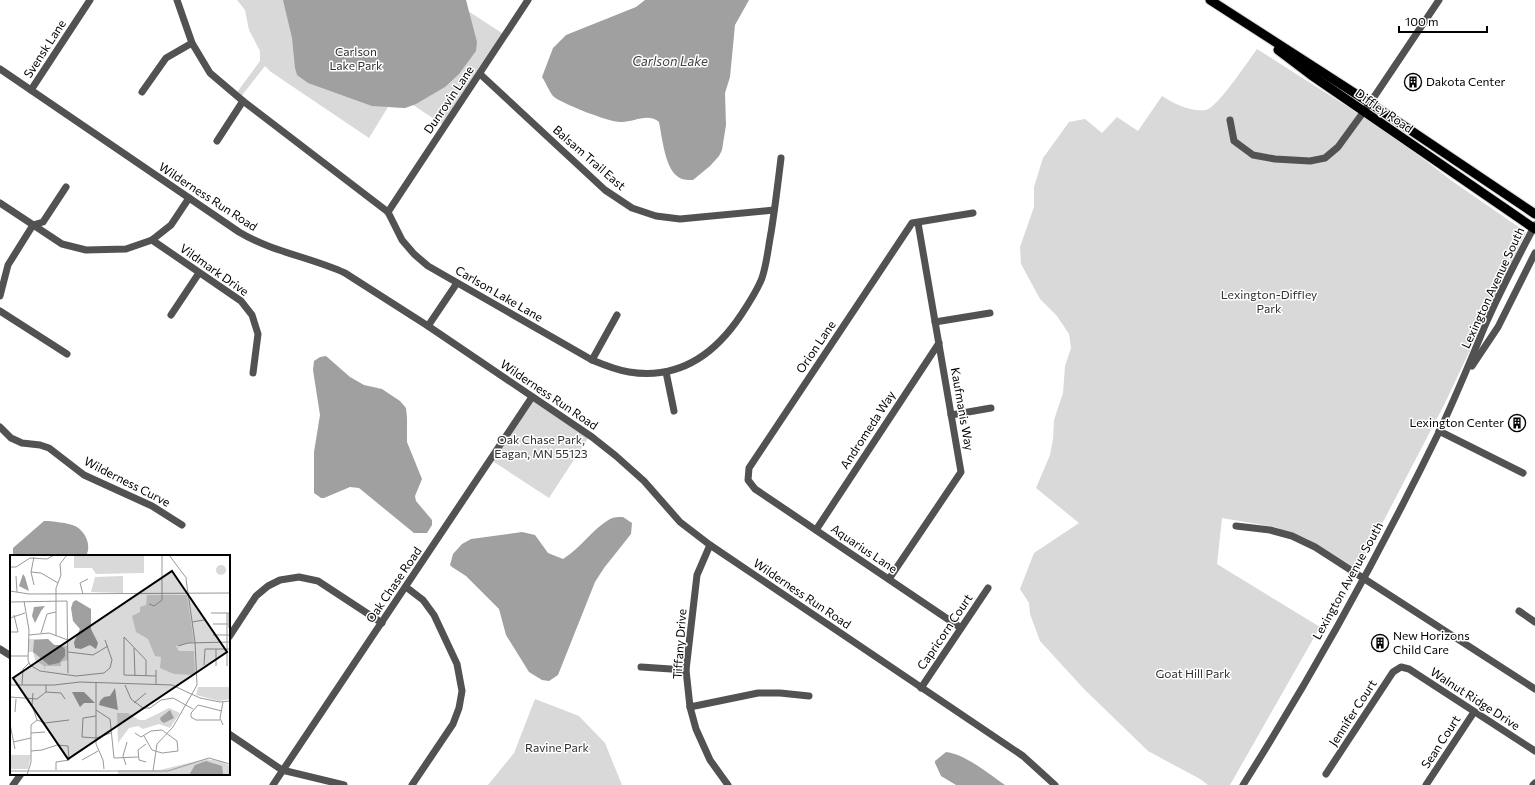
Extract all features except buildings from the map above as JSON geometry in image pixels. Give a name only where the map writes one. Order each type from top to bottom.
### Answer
[{"type":"main road","name":"Diffley Road","points":[[1210,0],[1370,103],[1535,214]]},
{"type":"main road","name":"Diffley Road","points":[[1223,8],[1311,75],[1534,228]]},
{"type":"street","name":"Svensk Lane","points":[[31,90],[90,0]]},
{"type":"street","name":"Carlson Lake Lane","points":[[177,0],[192,43],[210,73],[243,101],[388,212],[402,240],[414,254],[428,266],[592,360],[610,368],[647,374],[666,372],[688,364],[705,355],[721,342],[734,326],[753,297],[762,278],[767,259],[781,158]]},
{"type":"street","name":"Dunrovin Lane","points":[[388,212],[528,0]]},
{"type":"street","points":[[1230,120],[1234,141],[1253,155],[1275,159],[1310,161],[1325,158],[1338,147],[1364,112],[1439,0]]},
{"type":"street","points":[[142,92],[166,58],[192,43]]},
{"type":"street","name":"Wilderness Run Road","points":[[0,69],[251,239],[279,251],[345,273],[428,326],[592,437],[644,481],[680,522],[710,545],[1023,756],[1055,785]]},
{"type":"street","name":"Balsam Trail East","points":[[480,74],[605,190],[632,208],[656,216],[680,219],[774,210]]},
{"type":"street","points":[[217,141],[243,101]]},
{"type":"street","points":[[0,296],[8,265],[33,225],[43,222],[66,187]]},
{"type":"street","points":[[0,203],[62,244],[86,250],[126,249],[152,240],[171,225],[189,198]]},
{"type":"street","points":[[918,223],[973,213]]},
{"type":"street","name":"Orion Lane","points":[[755,489],[748,480],[749,468],[912,223],[918,223]]},
{"type":"street","name":"Kaufmanis Way","points":[[889,579],[961,472],[918,223]]},
{"type":"street","name":"Lexington Avenue South","points":[[1243,785],[1269,744],[1365,578],[1439,431],[1462,382],[1485,327],[1534,228]]},
{"type":"street","name":"Vildmark Drive","points":[[152,240],[241,300],[252,315],[258,334],[253,372]]},
{"type":"street","name":"Lexington Avenue South","points":[[1462,382],[1498,327],[1535,253]]},
{"type":"street","points":[[171,315],[199,273]]},
{"type":"street","points":[[428,326],[457,283]]},
{"type":"street","points":[[0,311],[67,354]]},
{"type":"street","points":[[935,322],[990,312]]},
{"type":"street","points":[[592,360],[617,315]]},
{"type":"street","name":"Andromeda Way","points":[[816,530],[939,342]]},
{"type":"street","points":[[666,372],[674,411]]},
{"type":"street","name":"Oak Chase Road","points":[[273,785],[532,397]]},
{"type":"street","points":[[951,415],[991,408]]},
{"type":"street","name":"Wilderness Curve","points":[[0,427],[11,438],[22,443],[40,445],[49,448],[84,475],[152,506],[182,525]]},
{"type":"street","points":[[1439,431],[1523,473]]},
{"type":"street","name":"Aquarius Lane","points":[[755,489],[961,628]]},
{"type":"street","points":[[1236,526],[1270,530],[1292,536],[1315,547],[1535,689]]},
{"type":"street","name":"Tiffany Drive","points":[[710,545],[696,575],[686,670],[690,707],[696,729],[710,760],[727,785]]},
{"type":"street","points":[[230,635],[256,596],[268,586],[280,580],[299,577],[318,581],[382,623]]},
{"type":"street","points":[[406,587],[423,600],[434,615],[457,664],[462,691],[459,708],[453,724],[412,785]]},
{"type":"street","name":"Capricorn Court","points":[[921,688],[988,588]]},
{"type":"street","points":[[1519,611],[1535,622]]},
{"type":"street","points":[[0,649],[10,655]]},
{"type":"street","points":[[641,668],[686,670]]},
{"type":"street","name":"Walnut Ridge Drive","points":[[1401,668],[1409,669],[1535,751]]},
{"type":"street","name":"Jennifer Court","points":[[1326,774],[1393,672],[1401,668]]},
{"type":"street","points":[[690,707],[758,693],[780,693],[810,696]]},
{"type":"street","name":"Sean Court","points":[[1426,785],[1474,712]]},
{"type":"street","points":[[230,735],[282,770],[344,785]]},
{"type":"street","points":[[13,785],[19,775]]},
{"type":"green space","name":"Carlson Lake Park","points":[[237,0],[466,0],[468,11],[505,35],[445,126],[413,105],[405,108],[388,107],[369,138],[271,72],[265,66],[240,98],[235,95],[260,61],[260,51],[249,30],[245,10]]},
{"type":"green space","name":"Lexington-Diffley Park","points":[[1257,49],[1370,121],[1452,181],[1526,232],[1445,403],[1358,570],[1307,539],[1275,527],[1222,518],[1217,564],[1320,627],[1230,785],[1208,785],[1200,779],[1148,751],[1084,689],[1040,641],[1030,614],[1029,603],[1020,589],[1034,553],[1079,523],[1036,488],[1050,455],[1054,420],[1063,393],[1065,366],[1071,348],[1069,334],[1057,316],[1040,299],[1021,264],[1020,247],[1034,207],[1034,187],[1043,158],[1069,122],[1085,119],[1102,133],[1117,117],[1138,131],[1162,96],[1188,109],[1206,110],[1225,93]]},
{"type":"green space","name":"Oak Chase Park, Eagan, MN 55123","points":[[532,397],[590,435],[549,498],[491,460]]},
{"type":"green space","name":"Ravine Park","points":[[535,699],[579,716],[605,743],[622,785],[488,785],[514,753]]},
{"type":"water","name":"Carlson Lake Park","points":[[283,0],[466,0],[477,42],[476,51],[459,74],[445,87],[416,104],[405,108],[372,106],[308,83],[297,75],[292,38]]},
{"type":"water","name":"Carlson Lake","points":[[645,0],[749,0],[735,25],[730,77],[725,93],[726,125],[722,150],[710,166],[693,180],[680,178],[673,172],[667,159],[659,122],[655,119],[645,118],[620,122],[585,112],[553,96],[542,77],[553,48],[566,35],[636,7]]},
{"type":"water","points":[[326,356],[350,377],[364,385],[382,389],[400,401],[406,408],[407,442],[422,479],[415,496],[416,501],[432,520],[432,525],[427,533],[414,533],[359,488],[350,487],[324,498],[321,498],[314,493],[314,452],[320,415],[313,370],[314,361],[320,357]]},
{"type":"water","points":[[623,517],[632,523],[631,534],[595,582],[558,675],[549,681],[542,680],[529,672],[506,635],[499,609],[466,576],[450,565],[453,554],[462,544],[471,539],[522,532],[535,535],[548,553],[563,559],[604,523],[612,518]]},
{"type":"water","points":[[44,521],[69,524],[79,528],[88,543],[86,555],[13,555],[13,548]]},
{"type":"water","points":[[946,752],[969,760],[1005,785],[956,785],[941,776],[935,763],[935,761]]},
{"type":"place","name":"Dakota Center","points":[[1413,82]]},
{"type":"place","name":"Lexington Center","points":[[1517,423]]},
{"type":"place","name":"New Horizons Child Care","points":[[1380,643]]},
{"type":"park label","name":"Goat Hill Park","points":[[1193,674]]}]
